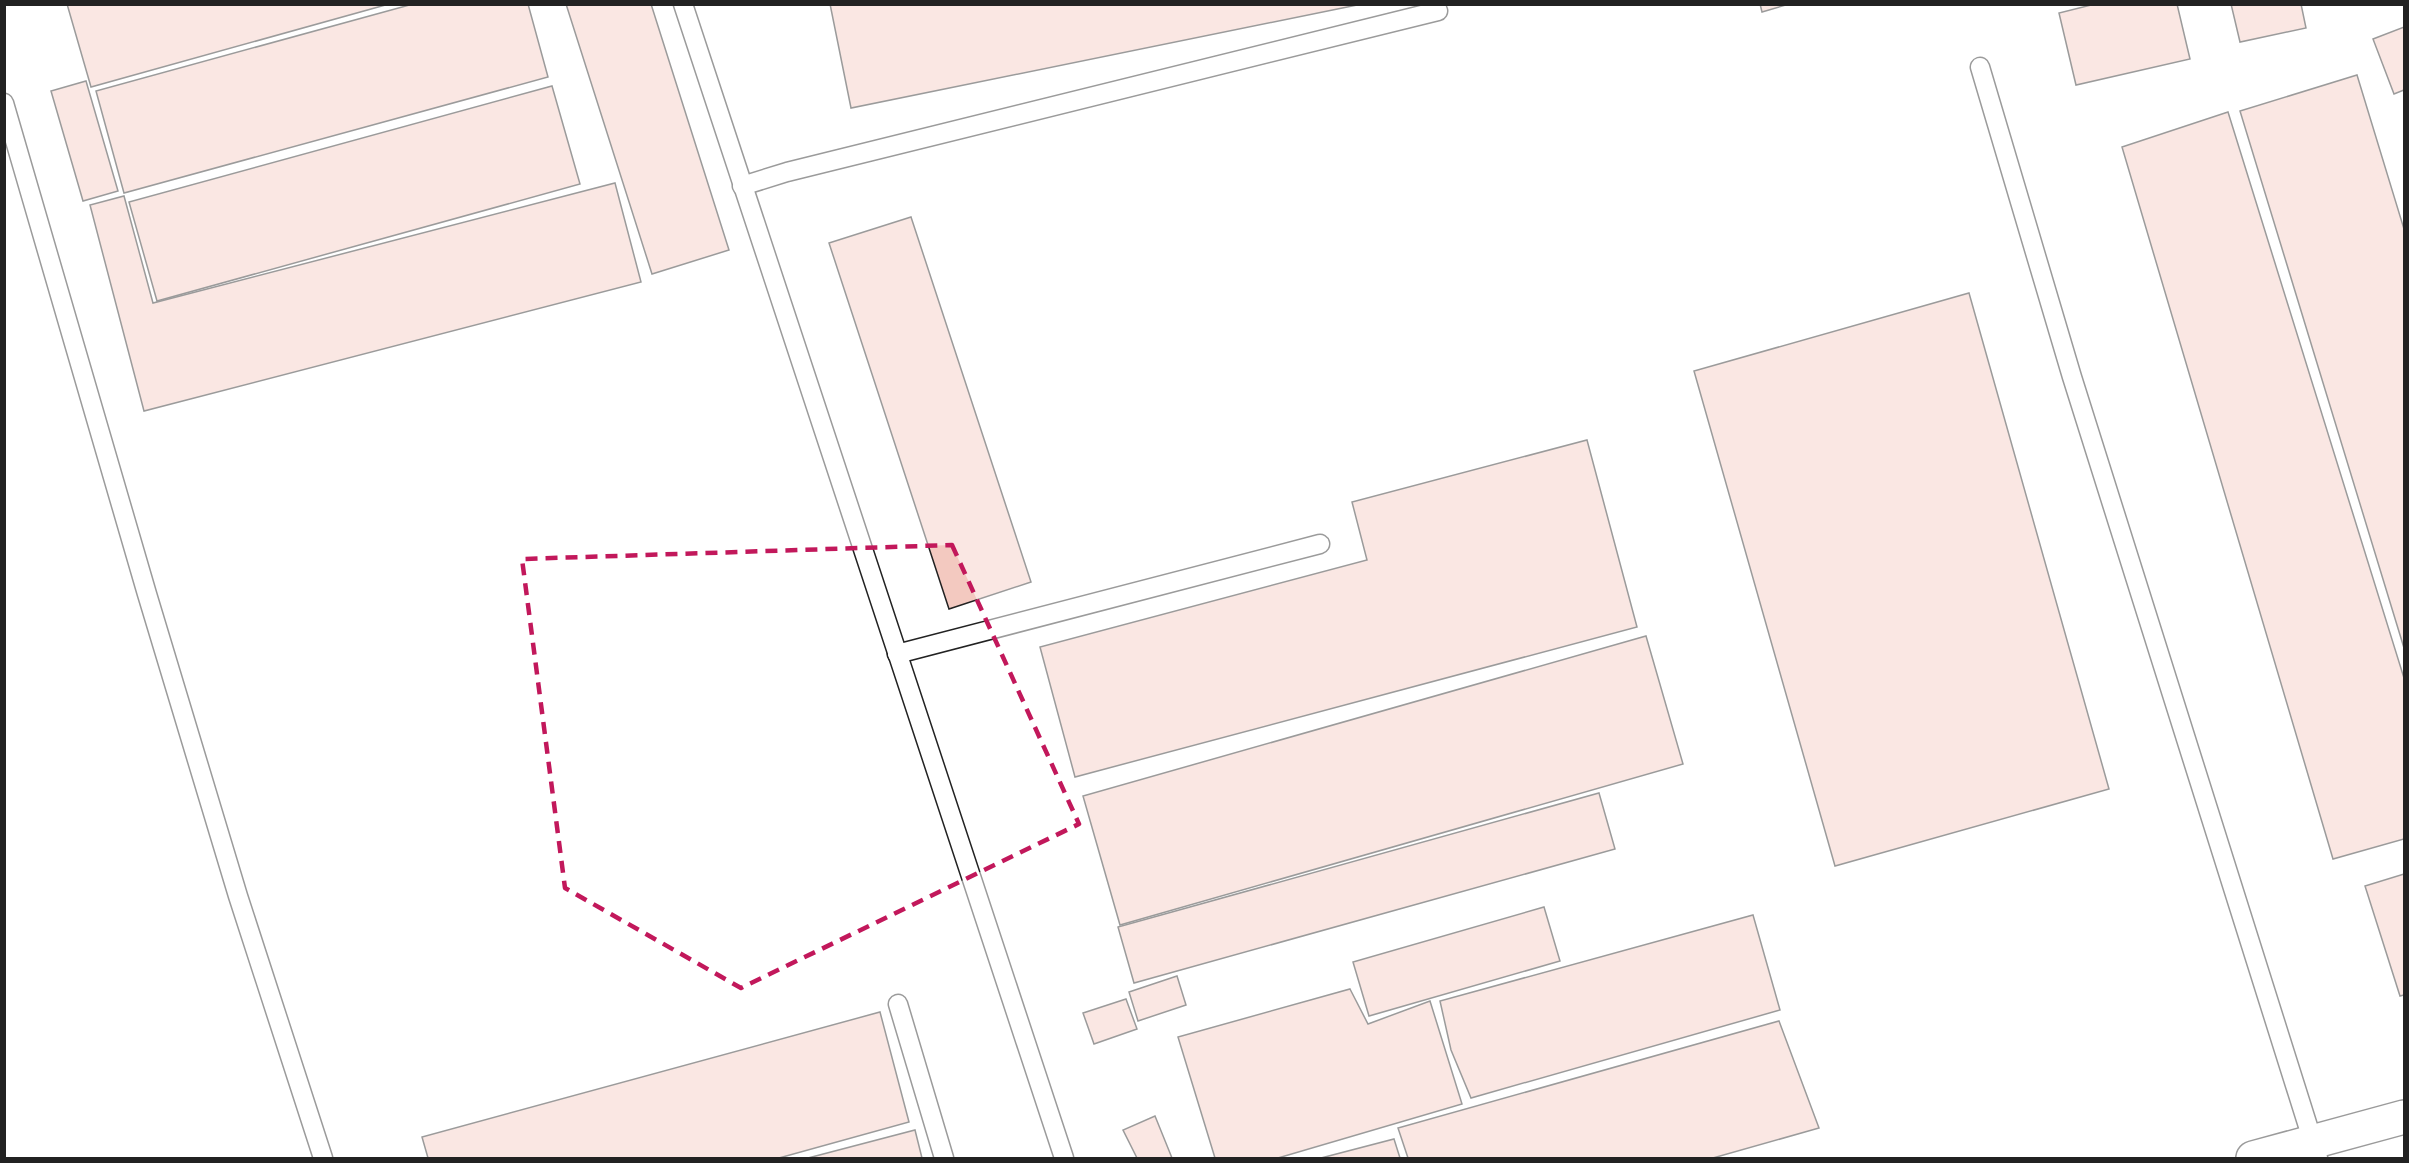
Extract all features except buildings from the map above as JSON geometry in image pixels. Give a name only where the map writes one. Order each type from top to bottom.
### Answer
[{"type":"street","points":[[2253,1158],[2316,1150],[2404,1117]]},
{"type":"lane","points":[[682,4],[1064,1158]]},
{"type":"lane","points":[[742,186],[788,172],[1438,11]]},
{"type":"lane","points":[[1980,67],[2072,377],[2316,1150]]},
{"type":"lane","points":[[4,103],[150,605],[238,896],[323,1158]]},
{"type":"lane","points":[[897,654],[1320,544]]},
{"type":"lane","points":[[898,1004],[944,1158]]},
{"type":"highlighted area","points":[[952,545],[1079,824],[741,988],[565,888],[522,559]]}]
